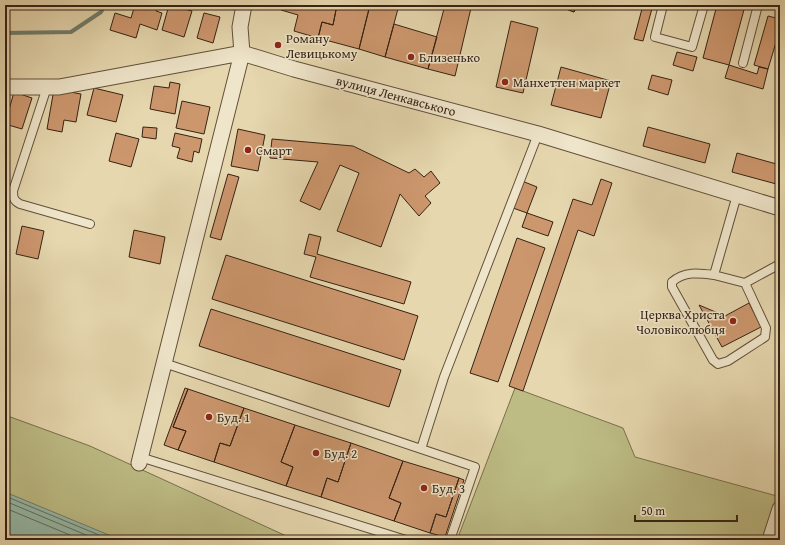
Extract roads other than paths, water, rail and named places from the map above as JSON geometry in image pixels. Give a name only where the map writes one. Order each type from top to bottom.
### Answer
[{"type":"street","points":[[140,460],[242,53],[240,28],[244,5]]},
{"type":"street","name":"вулиця Ленкавського","points":[[5,87],[59,87],[242,53],[294,69],[538,134],[780,208]]},
{"type":"street","points":[[770,540],[780,509]]},
{"type":"lane","points":[[663,5],[656,38],[692,47],[704,5]]},
{"type":"lane","points":[[743,63],[758,5]]},
{"type":"lane","points":[[47,87],[13,191],[13,196],[15,201],[20,204],[90,224]]},
{"type":"lane","points":[[421,449],[444,376],[538,134]]},
{"type":"lane","points":[[714,276],[737,195]]},
{"type":"lane","points":[[745,283],[766,328],[765,337],[728,361],[718,364],[712,360],[672,287],[672,282],[677,277],[696,273],[745,283],[780,264]]},
{"type":"lane","points":[[164,363],[475,467],[450,540]]},
{"type":"lane","points":[[140,460],[406,540]]},
{"type":"water","points":[[5,492],[121,540],[5,540]]},
{"type":"waterway","points":[[5,33],[71,32],[101,12],[105,5]]},
{"type":"place","name":"Роману Левицькому","points":[[278,45]]},
{"type":"place","name":"Близенько","points":[[411,57]]},
{"type":"place","name":"Манхеттен маркет","points":[[505,82]]},
{"type":"place","name":"Смарт","points":[[248,150]]},
{"type":"place","name":"Церква Христа Чоловіколюбця","points":[[733,321]]},
{"type":"place","name":"Буд. 1","points":[[209,417]]},
{"type":"place","name":"Буд. 2","points":[[316,453]]},
{"type":"place","name":"Буд. 3","points":[[424,488]]}]
